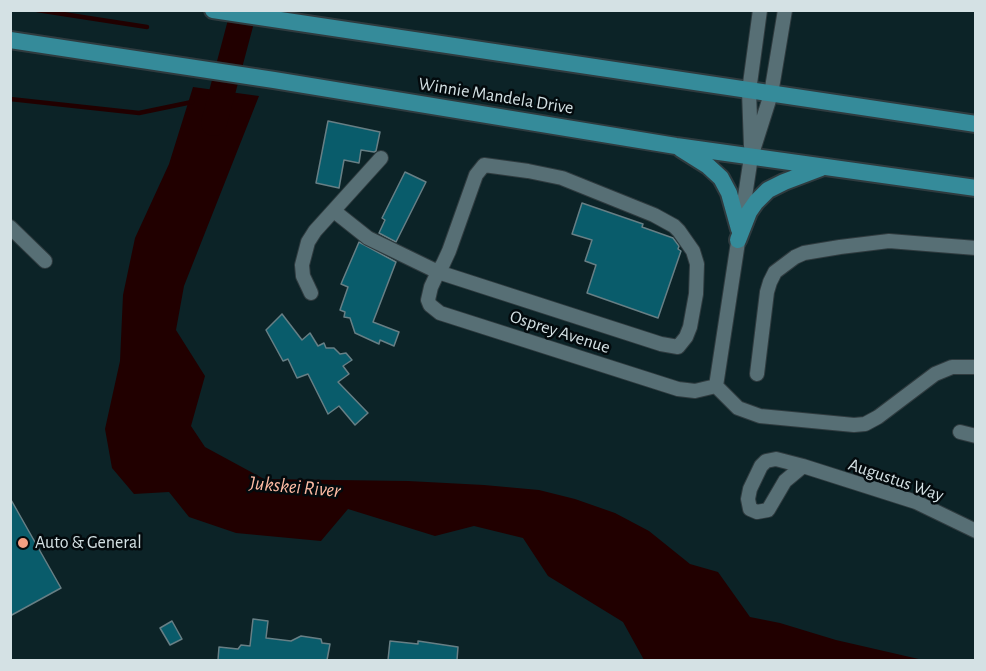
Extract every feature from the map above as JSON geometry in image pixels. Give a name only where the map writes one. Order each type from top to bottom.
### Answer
[{"type":"main road","points":[[213,10],[975,124]]},
{"type":"main road","name":"Winnie Mandela Drive","points":[[10,40],[180,65],[676,146],[975,188]]},
{"type":"main road","points":[[676,146],[708,166],[721,178],[729,193],[738,235]]},
{"type":"main road","points":[[738,235],[749,212],[768,190],[825,167]]},
{"type":"street","points":[[751,157],[749,91],[760,10]]},
{"type":"street","points":[[785,10],[771,94],[751,157],[716,386],[738,408],[760,416],[854,425],[865,424],[878,417],[935,374],[952,367],[975,367]]},
{"type":"street","points":[[311,292],[303,276],[302,265],[306,249],[315,231],[381,158]]},
{"type":"street","points":[[334,211],[368,238],[438,272],[662,344],[678,347],[687,337],[690,327],[696,294],[697,264],[693,251],[680,231],[654,215],[562,178],[489,165],[480,169],[476,175],[449,251],[438,272]]},
{"type":"street","points":[[10,227],[45,261]]},
{"type":"street","points":[[757,374],[770,282],[775,272],[795,257],[804,253],[889,241],[975,248]]},
{"type":"street","name":"Osprey Avenue","points":[[438,272],[428,300],[430,305],[440,313],[678,389],[695,391],[716,386]]},
{"type":"street","points":[[960,432],[975,436]]},
{"type":"street","name":"Augustus Way","points":[[753,483],[761,466],[772,460],[781,459],[916,502],[975,531]]},
{"type":"street","points":[[779,489],[753,483],[748,506],[756,512],[768,510],[785,481],[803,466]]},
{"type":"water","points":[[193,87],[259,96],[184,286],[176,330],[205,376],[191,426],[205,447],[264,479],[408,481],[484,485],[539,490],[575,499],[615,513],[649,531],[690,564],[718,572],[750,617],[923,660],[644,660],[623,622],[548,576],[523,538],[474,526],[435,536],[348,509],[321,541],[236,533],[189,517],[169,492],[134,494],[112,468],[105,429],[120,361],[123,295],[135,238],[169,164]]},
{"type":"building","points":[[328,121],[380,132],[376,151],[361,150],[359,163],[344,160],[339,188],[316,183]]},
{"type":"building","points":[[405,172],[426,182],[396,242],[379,233],[385,220],[382,218]]},
{"type":"building","points":[[582,203],[643,224],[642,227],[673,238],[679,246],[678,249],[681,251],[658,318],[587,293],[596,265],[585,261],[592,240],[572,234]]},
{"type":"building","points":[[359,242],[396,262],[373,322],[399,332],[394,346],[380,340],[379,344],[355,333],[350,318],[344,317],[345,312],[340,310],[348,287],[341,284]]},
{"type":"building","points":[[282,314],[302,340],[310,333],[318,346],[324,343],[326,348],[334,348],[340,354],[346,353],[352,360],[343,366],[349,374],[338,382],[368,413],[355,425],[339,406],[328,414],[308,374],[297,378],[288,359],[283,361],[266,330]]},
{"type":"building","name":"Auto & General","points":[[10,498],[61,588],[10,616]]},
{"type":"building","points":[[253,619],[268,621],[266,638],[291,641],[301,636],[321,639],[322,643],[330,644],[327,660],[218,660],[219,647],[238,649],[241,645],[250,646]]},
{"type":"building","points":[[172,621],[182,639],[170,645],[160,628]]},
{"type":"building","points":[[390,641],[418,644],[418,641],[458,647],[457,660],[388,660]]},
{"type":"waterway","points":[[37,10],[147,27]]},
{"type":"waterway","name":"Jukskei River","points":[[214,123],[244,10]]},
{"type":"waterway","points":[[10,99],[139,113],[192,102]]},
{"type":"place","name":"Auto & General","points":[[23,543]]}]
